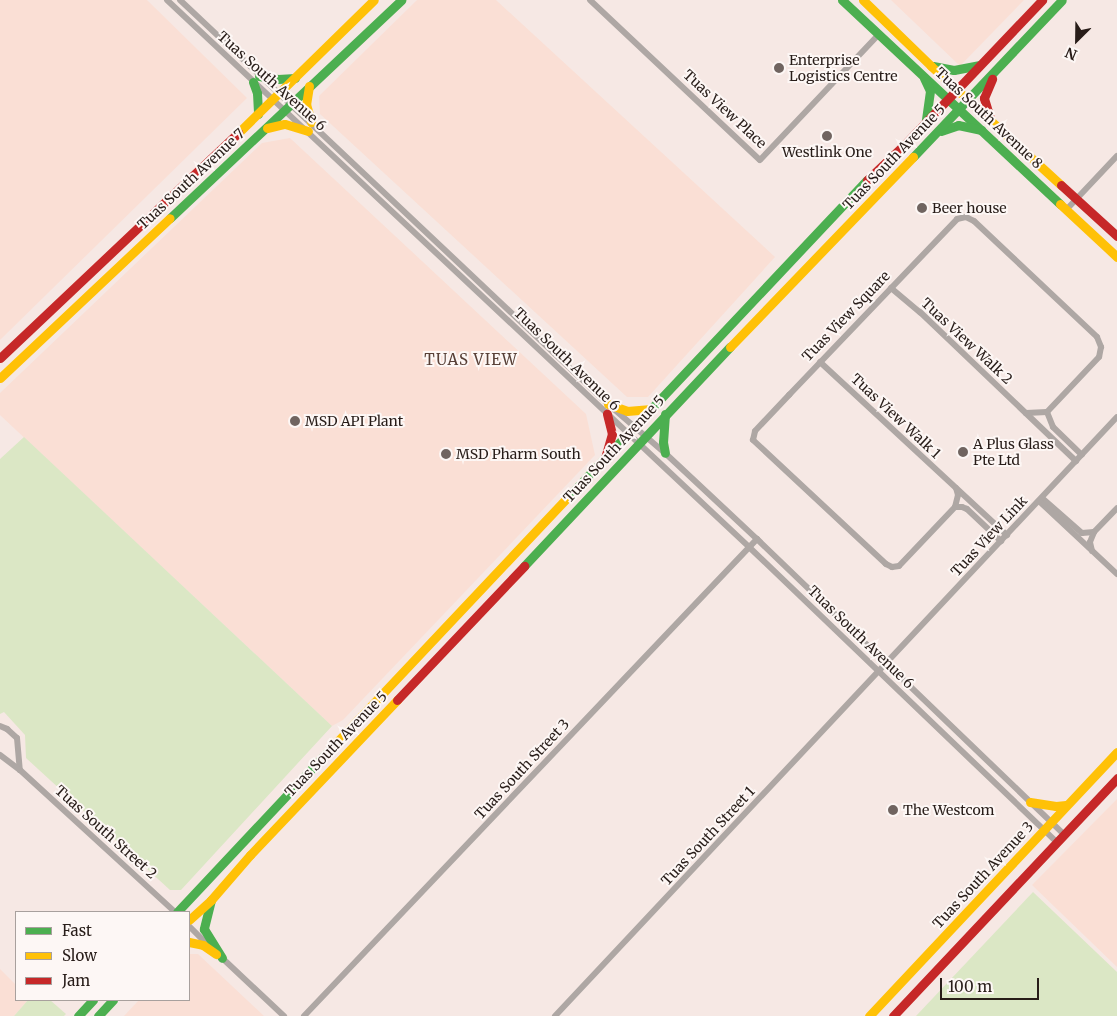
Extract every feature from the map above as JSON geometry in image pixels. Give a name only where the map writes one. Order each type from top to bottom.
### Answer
[{"type":"main road","name":"Tuas South Avenue 7","points":[[0,358],[296,78],[374,0]]},
{"type":"main road","name":"Tuas South Avenue 7","points":[[0,378],[401,0]]},
{"type":"main road","name":"Tuas South Avenue 8","points":[[842,0],[960,108],[1117,257]]},
{"type":"main road","name":"Tuas South Avenue 8","points":[[862,0],[930,66],[1117,236]]},
{"type":"main road","name":"Tuas South Avenue 5","points":[[177,911],[877,169],[926,121],[1042,0]]},
{"type":"main road","name":"Tuas South Avenue 5","points":[[190,919],[211,900],[323,776],[665,414],[937,133],[1062,0]]},
{"type":"main road","points":[[930,66],[954,70],[981,64]]},
{"type":"main road","points":[[991,120],[984,98],[997,70]]},
{"type":"main road","points":[[922,74],[930,92],[926,121]]},
{"type":"main road","points":[[258,114],[256,79],[296,78]]},
{"type":"main road","points":[[264,129],[285,124],[309,126],[306,104],[309,86]]},
{"type":"main road","points":[[937,133],[958,125],[984,131]]},
{"type":"main road","points":[[604,460],[612,434],[607,409],[627,411],[651,409]]},
{"type":"main road","points":[[664,453],[665,414]]},
{"type":"main road","name":"Tuas South Avenue 3","points":[[869,1016],[1117,752]]},
{"type":"main road","points":[[892,1016],[1117,778]]},
{"type":"main road","points":[[1030,802],[1056,806],[1066,805]]},
{"type":"main road","points":[[211,900],[204,929],[222,958]]},
{"type":"main road","points":[[190,942],[203,945],[222,958]]},
{"type":"main road","points":[[78,1016],[92,1001]]},
{"type":"main road","points":[[98,1016],[112,1001]]},
{"type":"street","name":"Tuas South Avenue 6","points":[[167,0],[309,126],[642,440],[749,547],[1056,842]]},
{"type":"street","name":"Tuas South Avenue 6","points":[[180,0],[256,79]]},
{"type":"street","name":"Tuas View Place","points":[[590,0],[760,160],[879,34]]},
{"type":"street","points":[[1067,210],[1117,156]]},
{"type":"street","name":"Tuas View Square","points":[[955,507],[899,566],[892,567],[886,564],[757,446],[753,440],[755,432],[957,219],[966,217],[974,221],[1097,337],[1101,347],[1099,356],[1047,412]]},
{"type":"street","name":"Tuas View Walk 2","points":[[891,288],[1076,461]]},
{"type":"street","name":"Tuas View Walk 1","points":[[820,362],[1007,535]]},
{"type":"street","points":[[1026,413],[1047,412],[1053,427],[1082,455]]},
{"type":"street","name":"Tuas View Link","points":[[879,672],[1117,417]]},
{"type":"street","name":"Tuas South Avenue 6","points":[[642,440],[664,453],[757,539],[1064,834]]},
{"type":"street","points":[[956,488],[958,496],[955,507],[962,507],[967,510],[1001,542]]},
{"type":"street","points":[[1040,499],[1076,530],[1082,533],[1094,532]]},
{"type":"street","points":[[1040,499],[1117,574]]},
{"type":"street","points":[[1093,552],[1090,542],[1094,532],[1117,508]]},
{"type":"street","name":"Tuas South Street 3","points":[[304,1016],[757,539]]},
{"type":"street","name":"Tuas South Street 1","points":[[555,1016],[879,672]]},
{"type":"street","points":[[0,726],[7,729],[17,738],[20,770]]},
{"type":"street","name":"Tuas South Street 2","points":[[0,755],[20,770],[175,911]]},
{"type":"street","points":[[190,927],[284,1016]]},
{"type":"shaded area","points":[[0,0],[147,0],[247,98],[0,340]]},
{"type":"shaded area","points":[[417,0],[496,0],[775,257],[648,397],[627,397],[320,114],[319,96]]},
{"type":"shaded area","points":[[891,0],[1024,0],[960,66]]},
{"type":"shaded area","points":[[290,138],[586,414],[595,455],[343,720],[332,726],[0,415],[0,393],[262,143]]},
{"type":"shaded area","points":[[1117,799],[1117,967],[1032,885]]},
{"type":"shaded area","points":[[190,954],[198,954],[264,1016],[124,1016],[138,1001],[190,1001]]},
{"type":"shaded area","points":[[0,969],[15,984],[15,1001],[27,1001],[14,1016],[0,1016]]},
{"type":"green space","points":[[24,437],[332,726],[181,890],[170,890],[26,758],[25,735],[4,712],[0,714],[0,459]]},
{"type":"green space","points":[[1033,892],[1117,972],[1117,1016],[916,1016]]},
{"type":"green space","points":[[27,1001],[51,1001],[66,1014],[64,1016],[14,1016]]},
{"type":"traffic: fast","points":[[170,218],[401,0]]},
{"type":"traffic: fast","points":[[842,0],[1060,204]]},
{"type":"traffic: fast","points":[[913,157],[1062,0]]},
{"type":"traffic: fast","points":[[933,66],[954,70],[979,65]]},
{"type":"traffic: fast","points":[[259,76],[278,79],[295,78]]},
{"type":"traffic: fast","points":[[924,78],[930,91],[926,121]]},
{"type":"traffic: fast","points":[[253,82],[257,93],[258,114]]},
{"type":"traffic: fast","points":[[941,131],[958,125],[981,130]]},
{"type":"traffic: fast","points":[[567,498],[867,180]]},
{"type":"traffic: fast","points":[[524,566],[730,347]]},
{"type":"traffic: fast","points":[[665,414],[663,442],[665,453]]},
{"type":"traffic: fast","points":[[178,911],[334,745]]},
{"type":"traffic: fast","points":[[211,900],[204,929],[222,958]]},
{"type":"traffic: fast","points":[[78,1016],[92,1001]]},
{"type":"traffic: fast","points":[[98,1016],[112,1001]]},
{"type":"traffic: slow","points":[[238,133],[374,0]]},
{"type":"traffic: slow","points":[[863,0],[931,66],[1061,185]]},
{"type":"traffic: slow","points":[[309,86],[306,104],[311,122]]},
{"type":"traffic: slow","points":[[267,128],[285,124],[308,131]]},
{"type":"traffic: slow","points":[[730,347],[913,157]]},
{"type":"traffic: slow","points":[[1060,204],[1117,257]]},
{"type":"traffic: slow","points":[[0,378],[170,218]]},
{"type":"traffic: slow","points":[[608,404],[627,411],[651,409]]},
{"type":"traffic: slow","points":[[334,745],[567,498]]},
{"type":"traffic: slow","points":[[190,919],[211,900],[250,855],[397,700]]},
{"type":"traffic: slow","points":[[869,1016],[1117,752]]},
{"type":"traffic: slow","points":[[1030,802],[1056,806],[1066,805]]},
{"type":"traffic: slow","points":[[190,942],[203,945],[216,954]]},
{"type":"traffic: jam","points":[[867,180],[905,144],[1042,0]]},
{"type":"traffic: jam","points":[[990,118],[984,98],[992,79]]},
{"type":"traffic: jam","points":[[0,358],[238,133]]},
{"type":"traffic: jam","points":[[1061,185],[1117,236]]},
{"type":"traffic: jam","points":[[605,458],[612,434],[607,414]]},
{"type":"traffic: jam","points":[[397,700],[524,566]]},
{"type":"traffic: jam","points":[[893,1016],[1117,778]]},
{"type":"place","name":"Enterprise Logistics Centre","points":[[779,68]]},
{"type":"place","name":"Westlink One","points":[[827,136]]},
{"type":"place","name":"Beer house","points":[[922,208]]},
{"type":"place","name":"MSD API Plant","points":[[295,421]]},
{"type":"place","name":"A Plus Glass Pte Ltd","points":[[963,452]]},
{"type":"place","name":"MSD Pharm South","points":[[446,454]]},
{"type":"place","name":"The Westcom","points":[[893,810]]},
{"type":"district","name":"TUAS VIEW","points":[[471,360]]}]
